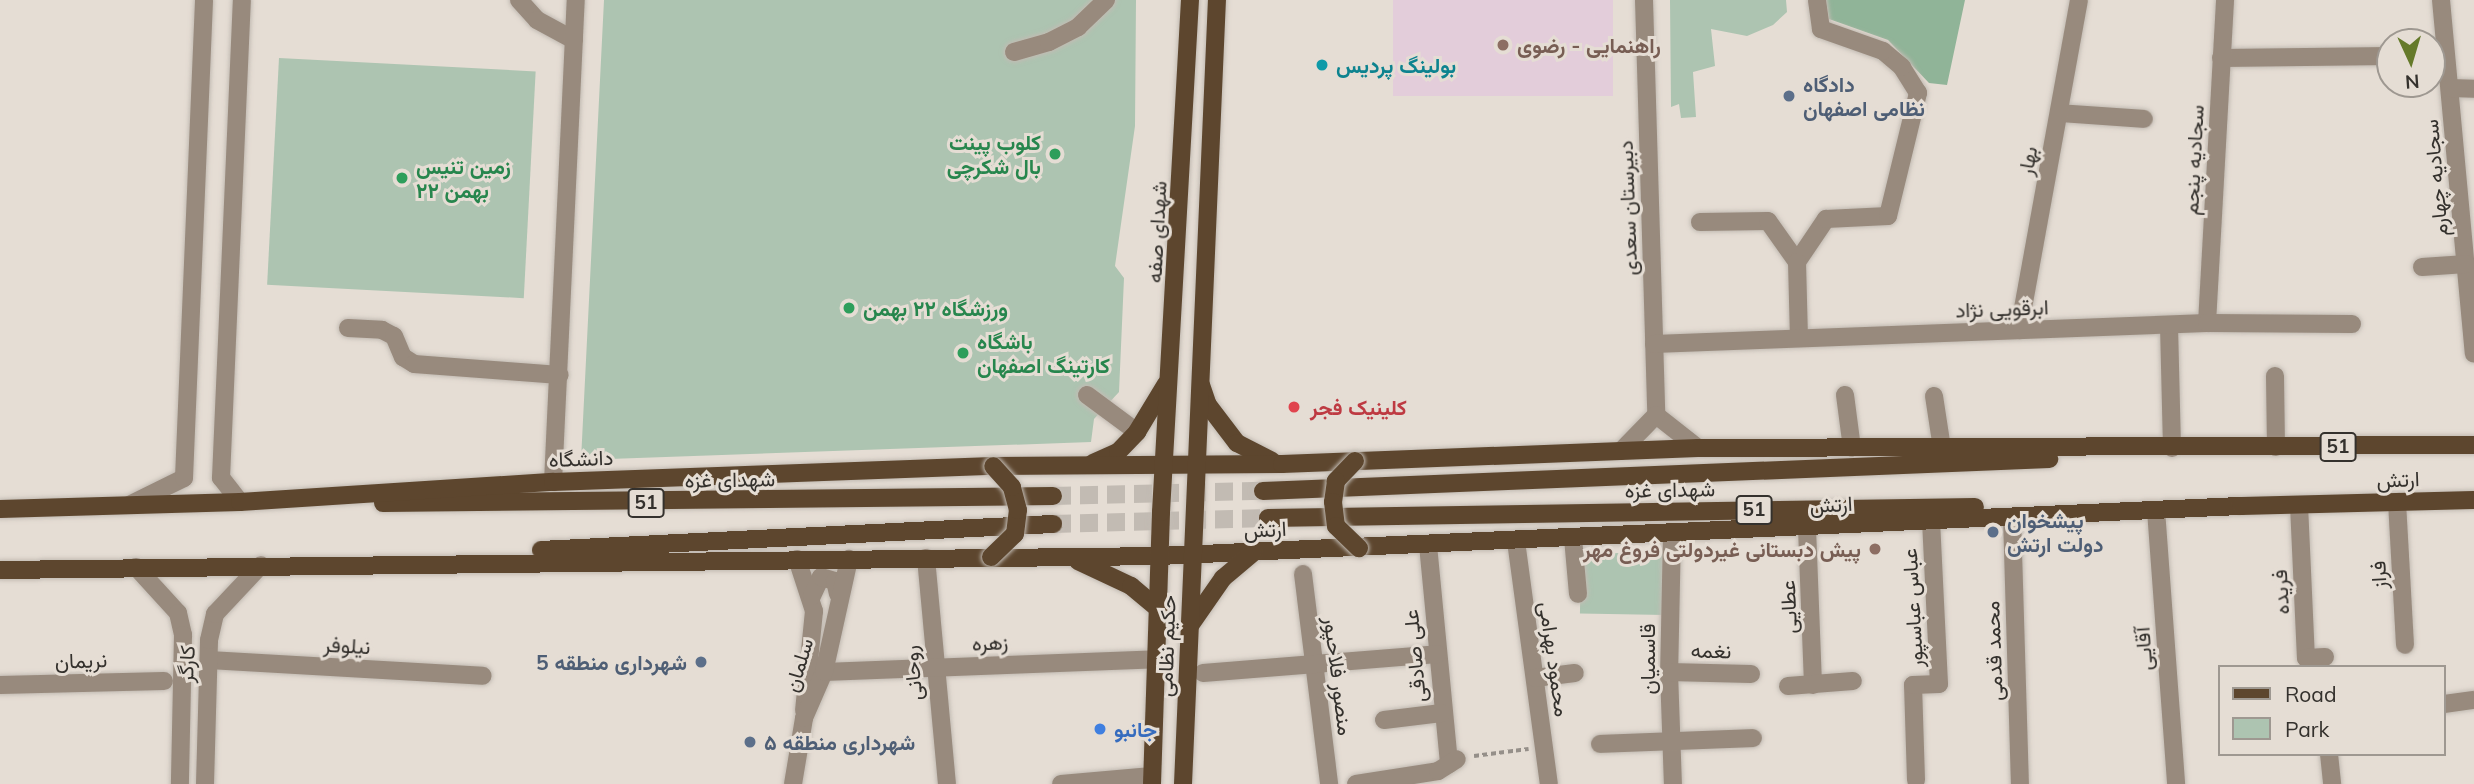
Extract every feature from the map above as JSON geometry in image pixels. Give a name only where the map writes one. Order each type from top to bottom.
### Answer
[{"type":"main road","name":"شهدای صفه","points":[[1161,512],[1172,371],[1190,0]]},
{"type":"main road","points":[[1194,466],[1217,0]]},
{"type":"main road","points":[[1090,464],[1118,452],[1137,432],[1156,407],[1172,371]]},
{"type":"main road","points":[[1198,378],[1208,405],[1237,443],[1256,456],[1282,464]]},
{"type":"main road","name":"ارتش","points":[[1164,467],[1698,448],[2474,445]]},
{"type":"main road","name":"شهدای غزه","points":[[1263,491],[2073,458],[2203,448]]},
{"type":"main road","points":[[1355,461],[1336,481],[1332,502],[1336,526],[1359,548]]},
{"type":"main road","name":"دانشگاه","points":[[0,509],[240,502],[553,482],[993,466],[1090,464],[1164,467]]},
{"type":"main road","points":[[991,557],[1015,534],[1018,510],[1012,488],[993,466]]},
{"type":"main road","name":"حکیم نظامی","points":[[1183,784],[1196,673],[1189,627],[1194,466]]},
{"type":"main road","name":"شهدای غزه","points":[[240,502],[525,505],[1053,496]]},
{"type":"main road","name":"ارتش","points":[[1160,556],[2241,506],[2474,500]]},
{"type":"main road","name":"شهدای غزه","points":[[1268,518],[2241,506]]},
{"type":"main road","name":"حکیم نظامی","points":[[1152,780],[1160,610],[1161,512]]},
{"type":"main road","name":"51","points":[[0,570],[261,565],[1053,524]]},
{"type":"main road","points":[[1189,627],[1223,578],[1253,552]]},
{"type":"main road","points":[[1065,556],[1100,568],[1160,610]]},
{"type":"main road","points":[[261,565],[1160,556]]},
{"type":"main road","points":[[1160,583],[1163,576],[1177,570],[1191,585]]},
{"type":"street","points":[[129,505],[184,478],[204,0]]},
{"type":"street","points":[[240,502],[221,478],[242,0]]},
{"type":"street","points":[[519,0],[537,20],[573,40]]},
{"type":"street","points":[[553,482],[576,0]]},
{"type":"street","points":[[1014,51],[1049,42],[1078,27],[1106,0]]},
{"type":"street","name":"دبیرستان سعدی","points":[[1644,0],[1656,415]]},
{"type":"street","points":[[1797,262],[1826,219],[1888,216],[1919,93],[1902,67],[1883,51],[1821,29],[1817,0]]},
{"type":"street","name":"بهار","points":[[2019,330],[2079,0]]},
{"type":"street","name":"سجادیه پنجم","points":[[2207,323],[2225,0]]},
{"type":"street","name":"سجادیه چهارم","points":[[2440,28],[2441,0]]},
{"type":"street","points":[[2221,58],[2376,56]]},
{"type":"street","name":"سجادیه چهارم","points":[[2446,77],[2450,89],[2469,231],[2466,264],[2471,285],[2474,353]]},
{"type":"street","points":[[2450,89],[2474,89]]},
{"type":"street","points":[[2059,113],[2144,119]]},
{"type":"street","points":[[1700,222],[1768,221],[1797,262],[1799,338]]},
{"type":"street","points":[[2421,267],[2466,264]]},
{"type":"street","name":"ابرقویی نژاد","points":[[1654,344],[2207,323],[2352,324]]},
{"type":"street","points":[[2169,325],[2172,448]]},
{"type":"street","points":[[348,328],[382,330],[394,336],[403,357],[414,364],[559,375]]},
{"type":"street","points":[[2275,376],[2276,447]]},
{"type":"street","points":[[1845,394],[1852,448]]},
{"type":"street","points":[[1087,395],[1137,432]]},
{"type":"street","points":[[1934,396],[1942,448]]},
{"type":"street","points":[[1620,451],[1656,415],[1698,448]]},
{"type":"street","name":"فراز","points":[[2397,502],[2405,645]]},
{"type":"street","name":"فریده","points":[[2299,505],[2306,658],[2325,657]]},
{"type":"street","name":"آقایی","points":[[2156,510],[2176,784]]},
{"type":"street","name":"محمد قدمی","points":[[2012,517],[2020,784]]},
{"type":"street","name":"عباس عباسپور","points":[[1916,780],[1913,685],[1939,684],[1931,521]]},
{"type":"street","name":"عطایی","points":[[1807,528],[1813,685]]},
{"type":"street","name":"قاسمیان","points":[[1672,534],[1669,672],[1673,784]]},
{"type":"street","points":[[1573,538],[1577,594]]},
{"type":"street","name":"محمود بهرامی","points":[[1516,541],[1549,784]]},
{"type":"street","name":"علی صادقی","points":[[1427,545],[1442,713],[1454,761]]},
{"type":"street","name":"روحانی","points":[[926,558],[934,667],[947,784]]},
{"type":"street","points":[[797,559],[812,596]]},
{"type":"street","name":"سلمان","points":[[793,784],[804,718],[824,671],[838,594],[849,559]]},
{"type":"street","name":"کارگر","points":[[205,784],[209,660],[215,614],[261,565]]},
{"type":"street","name":"کارگر","points":[[136,567],[178,613],[183,635],[180,784]]},
{"type":"street","name":"منصور فلاحپور","points":[[1303,574],[1329,784]]},
{"type":"street","points":[[804,718],[812,596],[821,577],[835,581],[838,594]]},
{"type":"street","points":[[1196,673],[1437,654]]},
{"type":"street","name":"زهره","points":[[824,671],[1157,659]]},
{"type":"street","name":"نیلوفر","points":[[209,660],[483,676]]},
{"type":"street","name":"نغمه","points":[[1669,672],[1751,674]]},
{"type":"street","points":[[1535,678],[1575,673]]},
{"type":"street","name":"نریمان","points":[[0,685],[164,681]]},
{"type":"street","points":[[1788,686],[1853,681]]},
{"type":"street","points":[[2446,704],[2474,700]]},
{"type":"street","points":[[1384,720],[1442,713]]},
{"type":"street","points":[[1600,744],[1670,739],[1753,738]]},
{"type":"street","points":[[2329,756],[2332,784]]},
{"type":"street","points":[[1356,784],[1438,771],[1454,761]]},
{"type":"street","points":[[1061,784],[1152,780]]},
{"type":"path","points":[[1454,761],[1545,747]]},
{"type":"shaded area","name":"راهنمایی - رضوی","points":[[1393,0],[1613,0],[1613,96],[1393,96]]},
{"type":"green space","name":"ورزشگاه ۲۲ بهمن","points":[[604,0],[1136,0],[1135,126],[1115,266],[1124,278],[1119,392],[1094,419],[1091,442],[581,460]]},
{"type":"green space","points":[[1670,0],[1786,0],[1787,12],[1773,25],[1747,36],[1711,29],[1715,66],[1693,72],[1696,117],[1681,118],[1679,104],[1671,107]]},
{"type":"green space","points":[[1826,0],[1965,0],[1947,85],[1929,83],[1888,40],[1829,19]]},
{"type":"green space","name":"زمین تنیس ۲۲ بهمن","points":[[279,58],[536,71],[524,298],[267,285]]},
{"type":"green space","points":[[1581,552],[1667,554],[1666,615],[1580,613]]},
{"type":"tunnel","points":[[1053,496],[1263,491]]},
{"type":"tunnel","points":[[1053,524],[1268,518]]},
{"type":"place","name":"راهنمایی - رضوی","points":[[1503,45]]},
{"type":"place","name":"بولینگ پردیس","points":[[1322,65]]},
{"type":"place","name":"دادگاه نظامی اصفهان","points":[[1789,96]]},
{"type":"place","name":"کلوب پینت بال شکرچی","points":[[1055,154]]},
{"type":"place","name":"زمین تنیس ۲۲ بهمن","points":[[402,178]]},
{"type":"place","name":"ورزشگاه ۲۲ بهمن","points":[[849,308]]},
{"type":"place","name":"باشگاه کارتینگ اصفهان","points":[[963,353]]},
{"type":"place","name":"کلینیک فجر","points":[[1294,407]]},
{"type":"place","name":"پیشخوان دولت ارتش","points":[[1993,532]]},
{"type":"place","name":"پیش دبستانی غیردولتی فروغ مهر","points":[[1875,549]]},
{"type":"place","name":"شهرداری منطقه 5","points":[[701,662]]},
{"type":"place","name":"جانبو","points":[[1100,729]]},
{"type":"place","name":"شهرداری منطقه ۵","points":[[750,742]]}]
